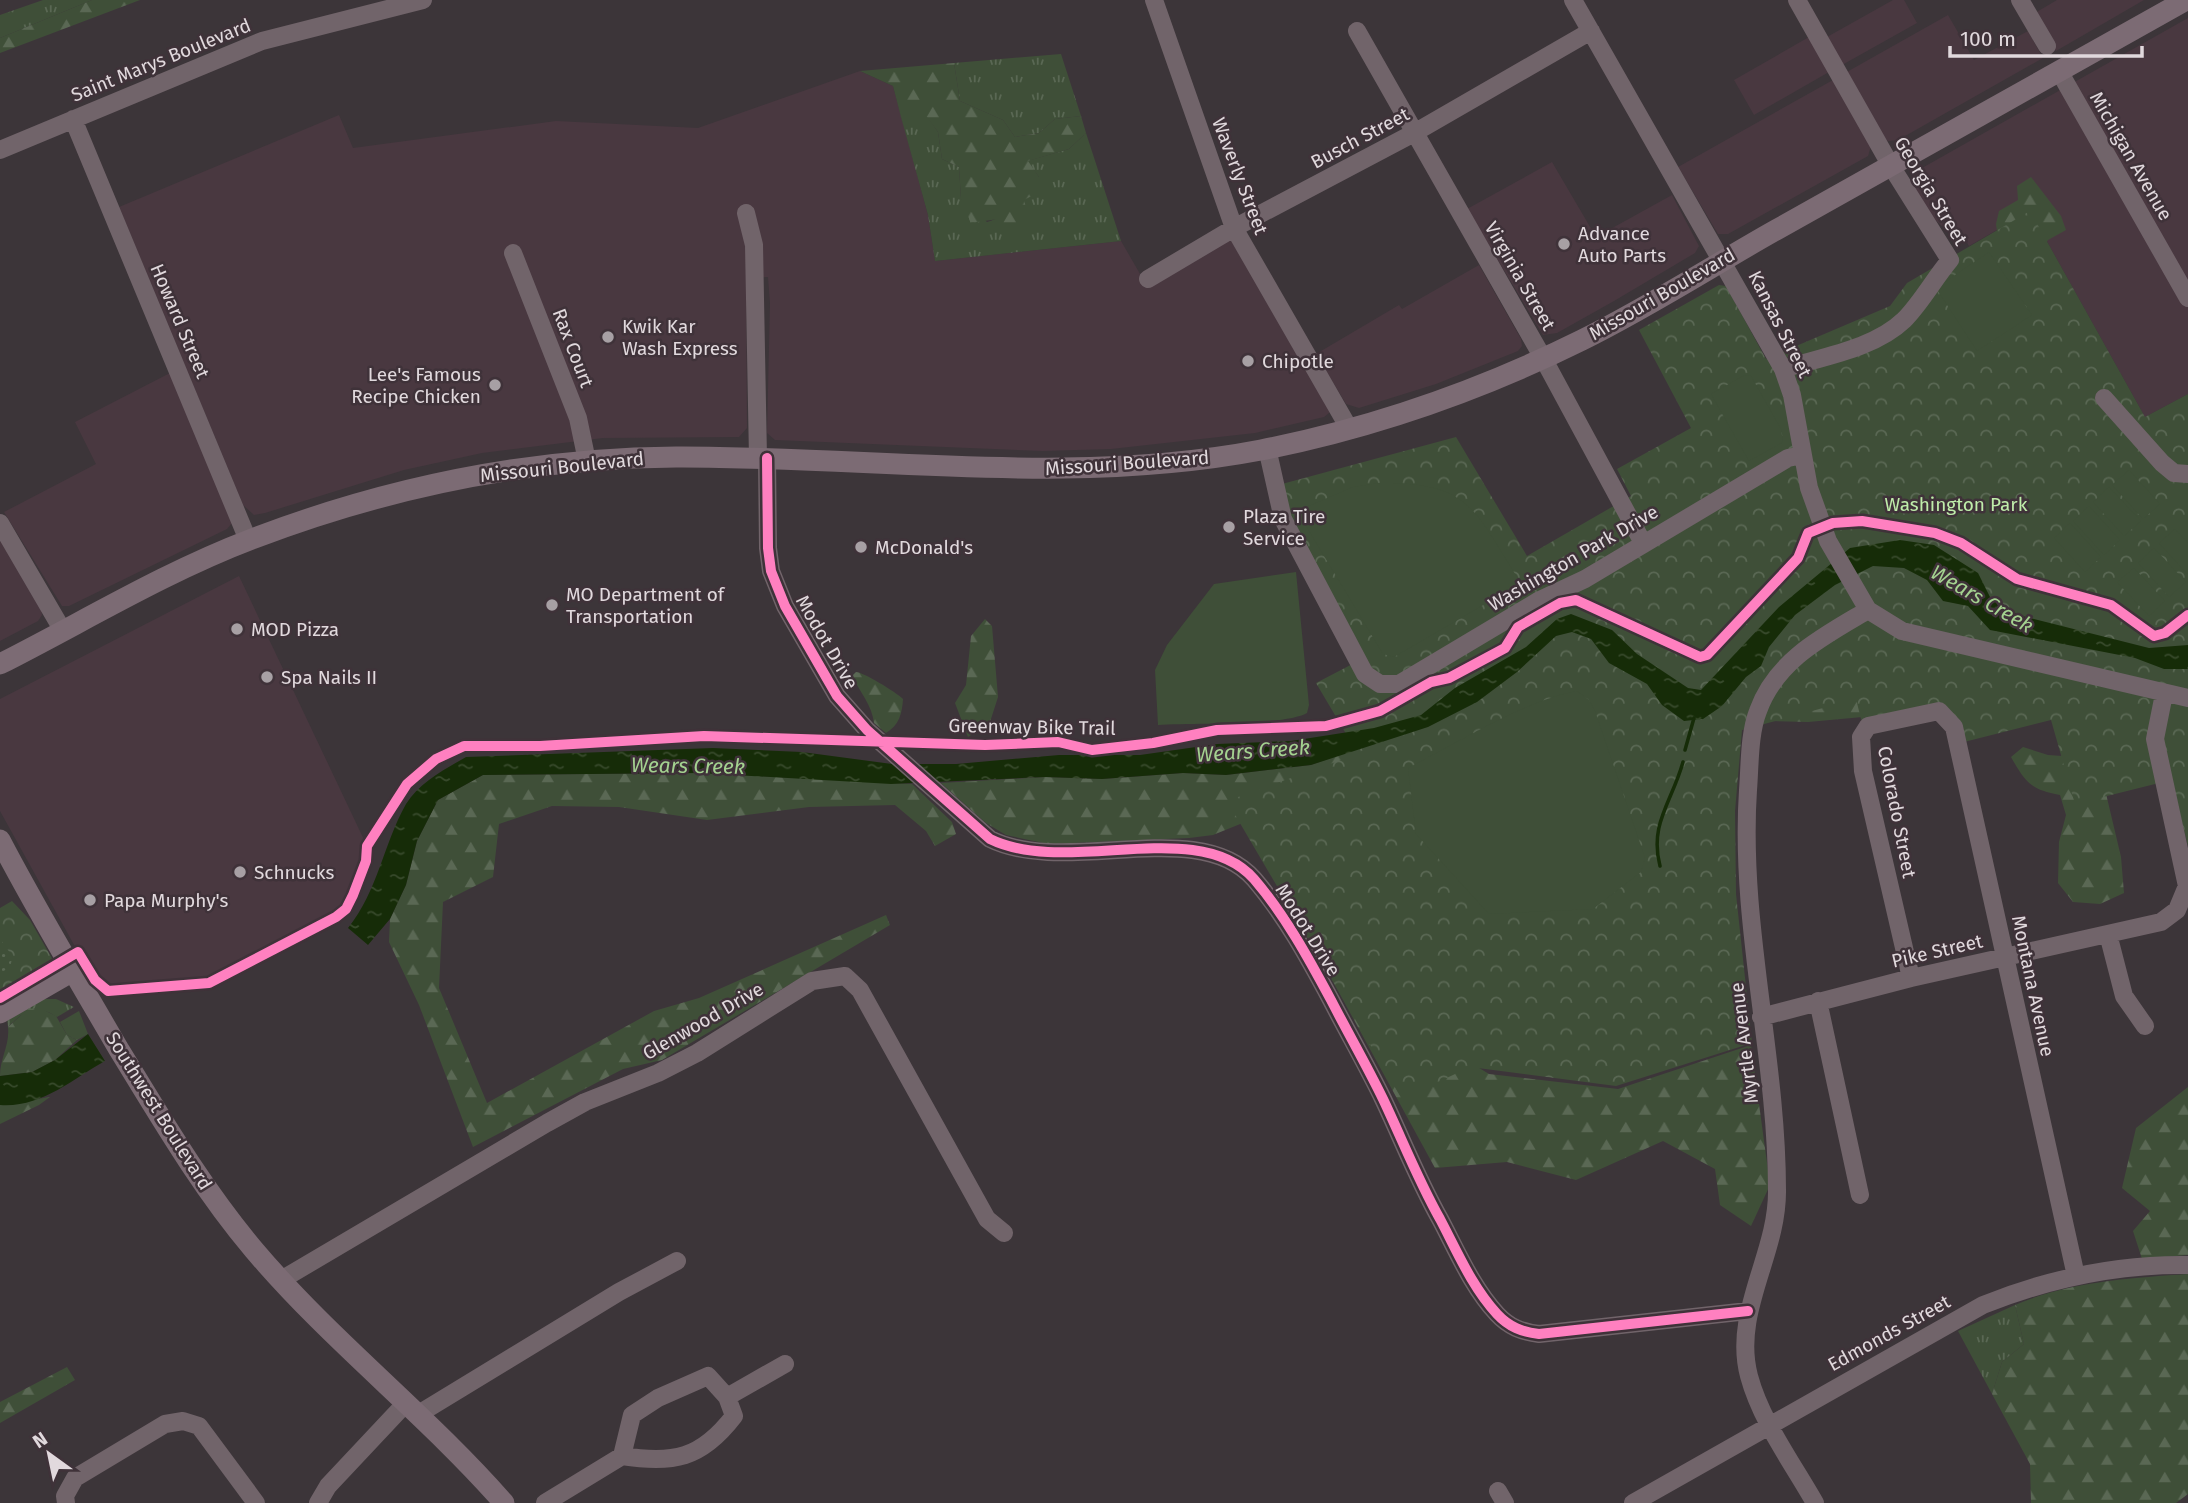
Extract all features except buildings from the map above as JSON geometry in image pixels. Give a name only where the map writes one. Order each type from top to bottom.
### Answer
[{"type":"main road","name":"Missouri Boulevard","points":[[0,664],[248,540],[336,510],[423,486],[504,471],[587,461],[762,458],[1036,469],[1160,465],[1267,449],[1350,430],[1452,396],[1543,358],[1633,312],[2186,0]]},
{"type":"main road","name":"Southwest Boulevard","points":[[0,840],[90,1001],[191,1170],[281,1280],[475,1470],[504,1503]]},
{"type":"main road","points":[[0,1013],[73,971]]},
{"type":"main road","points":[[26,997],[62,991],[75,992],[90,1001]]},
{"type":"street","name":"Saint Marys Boulevard","points":[[0,150],[262,41],[423,0]]},
{"type":"street","name":"Waverly Street","points":[[1154,0],[1234,228],[1350,430]]},
{"type":"street","name":"Kansas Street","points":[[1573,0],[1783,369],[1792,395],[1802,455],[1828,541],[1868,610]]},
{"type":"street","name":"Georgia Street","points":[[1783,369],[1861,344],[1893,329],[1906,318],[1950,260],[1891,166],[1797,0]]},
{"type":"street","points":[[2020,0],[2047,46]]},
{"type":"street","name":"Virginia Street","points":[[1357,31],[1543,358],[1643,543]]},
{"type":"street","name":"Busch Street","points":[[1148,279],[1234,228],[1414,133],[1591,31]]},
{"type":"street","name":"Michigan Avenue","points":[[2059,71],[2188,298]]},
{"type":"street","name":"Howard Street","points":[[72,119],[248,540]]},
{"type":"street","name":"Modot Drive","points":[[747,213],[754,245],[768,548],[776,586],[837,696],[867,730],[990,839],[1008,848],[1053,853],[1191,848],[1222,858],[1253,877],[1308,957],[1383,1099],[1422,1186],[1472,1280],[1496,1312],[1514,1329],[1539,1334],[1553,1333],[1748,1311]]},
{"type":"street","name":"Rax Court","points":[[513,253],[578,418],[587,461]]},
{"type":"street","points":[[2104,398],[2162,463],[2174,473],[2188,474]]},
{"type":"street","name":"Washington Park Drive","points":[[1267,449],[1278,506],[1365,674],[1380,684],[1399,684],[1538,601],[1585,579],[1788,458],[1802,455]]},
{"type":"street","points":[[0,523],[63,631]]},
{"type":"street","points":[[1868,610],[1902,631],[2188,698]]},
{"type":"street","name":"Myrtle Avenue","points":[[1815,1503],[1770,1423],[1749,1377],[1745,1342],[1748,1311],[1773,1235],[1777,1206],[1773,1114],[1747,883],[1746,811],[1757,712],[1773,679],[1799,654],[1868,610]]},
{"type":"street","points":[[2164,694],[2155,739],[2187,886]]},
{"type":"street","name":"Montana Avenue","points":[[1939,711],[1954,727],[2076,1276]]},
{"type":"street","name":"Colorado Street","points":[[1911,978],[1863,771],[1861,737],[1868,726],[1939,711]]},
{"type":"street","name":"Pike Street","points":[[1761,1017],[1911,978],[2161,922],[2176,909],[2187,886]]},
{"type":"street","points":[[2108,933],[2124,996],[2145,1026]]},
{"type":"street","name":"Glenwood Drive","points":[[281,1280],[585,1102],[658,1073],[812,981],[829,976],[845,976],[860,990],[987,1219],[1004,1233]]},
{"type":"street","points":[[1818,1001],[1860,1195]]},
{"type":"street","points":[[318,1503],[328,1486],[411,1409],[677,1261]]},
{"type":"street","name":"Edmonds Street","points":[[1633,1503],[1770,1423],[1983,1305],[2033,1285],[2076,1276],[2163,1265],[2188,1265]]},
{"type":"street","points":[[727,1397],[785,1364]]},
{"type":"street","points":[[545,1503],[622,1456],[659,1462],[689,1454],[722,1432],[734,1416],[727,1397],[708,1376],[658,1398],[632,1415],[622,1456]]},
{"type":"street","points":[[66,1499],[75,1478],[165,1424],[183,1421],[199,1426],[256,1503]]},
{"type":"shaded area","points":[[1893,0],[1904,0],[1917,23],[1842,65],[1827,37]]},
{"type":"shaded area","points":[[2057,0],[2144,0],[2056,51],[2035,13]]},
{"type":"shaded area","points":[[1948,15],[1974,60],[2028,31],[2043,58],[1898,140],[1888,141],[1881,135],[1845,73]]},
{"type":"shaded area","points":[[2188,18],[2188,394],[2145,417],[2030,211],[1969,246],[1962,234],[1944,228],[1932,217],[1910,181],[1915,172]]},
{"type":"shaded area","points":[[1809,37],[1829,72],[1754,115],[1734,80]]},
{"type":"shaded area","points":[[860,71],[893,86],[928,215],[935,261],[1121,241],[1147,286],[1232,238],[1330,408],[1329,413],[1324,417],[1255,433],[1111,449],[1043,451],[775,440],[767,433],[770,303],[768,277],[746,278],[747,428],[739,437],[603,438],[482,453],[404,470],[265,513],[254,515],[243,505],[119,207],[339,115],[353,148],[556,121],[698,128]]},
{"type":"shaded area","points":[[1833,80],[1871,146],[1868,156],[1728,234],[1718,234],[1678,167]]},
{"type":"shaded area","points":[[1552,162],[1596,237],[1672,195],[1699,246],[1695,253],[1614,301],[1557,333],[1543,335],[1467,209]]},
{"type":"shaded area","points":[[1479,265],[1521,339],[1522,346],[1518,351],[1436,384],[1359,408],[1346,404],[1316,354],[1399,305],[1402,309]]},
{"type":"shaded area","points":[[170,373],[232,523],[227,529],[69,606],[62,606],[4,512],[96,464],[75,422]]},
{"type":"shaded area","points":[[0,537],[41,608],[42,615],[38,621],[0,641]]},
{"type":"shaded area","points":[[239,576],[367,846],[336,917],[209,983],[108,991],[78,952],[0,811],[0,699]]},
{"type":"green space","points":[[43,0],[92,0],[0,38],[0,15]]},
{"type":"green space","points":[[92,0],[140,0],[0,53],[0,38]]},
{"type":"green space","points":[[1061,54],[1081,116],[1055,119],[1039,133],[1015,137],[1003,120],[960,101],[954,63]]},
{"type":"green space","points":[[954,63],[960,101],[1003,120],[1015,137],[1039,133],[1055,119],[1081,116],[1086,133],[1069,149],[1028,161],[1039,177],[1041,191],[1024,200],[1030,224],[1018,233],[1007,230],[998,219],[971,223],[961,199],[959,167],[942,159],[938,132],[927,117],[901,117],[893,86],[860,71]]},
{"type":"green space","points":[[927,116],[938,132],[942,159],[959,167],[961,199],[987,222],[1011,210],[1034,185],[1039,177],[1027,161],[1069,149],[1086,133],[1121,241],[935,261],[928,215],[901,117]]},
{"type":"green space","points":[[2031,177],[2061,216],[2066,230],[2048,240],[2041,251],[1998,238],[1996,224],[1999,211],[2018,200],[2017,186]]},
{"type":"green space","name":"Washington Park","points":[[2030,211],[2145,417],[2188,394],[2188,846],[2171,780],[2075,804],[2051,720],[1964,742],[1948,714],[1862,723],[1856,699],[1742,730],[1735,811],[1736,894],[1752,1043],[1616,1086],[1470,1067],[1402,1099],[1227,801],[1358,754],[1316,683],[1364,658],[1291,518],[1282,484],[1456,437],[1527,556],[1631,496],[1617,469],[1691,428],[1639,330],[1719,285],[1726,286],[1766,359],[1890,306],[1907,283]]},
{"type":"green space","points":[[1989,252],[2032,315],[1977,351],[1936,288]]},
{"type":"green space","points":[[1745,375],[1751,376],[1781,429],[1783,442],[1749,461],[1711,394]]},
{"type":"green space","points":[[2129,470],[2160,504],[2143,519],[2112,485]]},
{"type":"green space","points":[[1379,483],[1410,484],[1453,495],[1480,519],[1521,583],[1394,657],[1383,654],[1297,511],[1353,487]]},
{"type":"green space","points":[[2109,487],[2141,521],[2124,536],[2093,502]]},
{"type":"green space","points":[[2089,506],[2120,540],[2104,555],[2073,521]]},
{"type":"green space","points":[[2070,523],[2101,557],[2085,572],[2054,538]]},
{"type":"green space","points":[[2175,529],[2188,543],[2188,575],[2159,543]]},
{"type":"green space","points":[[2154,548],[2186,582],[2169,597],[2138,563]]},
{"type":"green space","points":[[2134,568],[2165,601],[2149,616],[2117,582]]},
{"type":"green space","points":[[1296,572],[1309,705],[1307,713],[1258,722],[1158,725],[1155,670],[1167,645],[1214,584]]},
{"type":"green space","points":[[985,619],[992,626],[998,697],[990,722],[968,737],[955,703],[966,685],[971,636]]},
{"type":"green space","points":[[856,672],[880,683],[903,699],[899,719],[886,733],[874,723],[868,704],[852,676]]},
{"type":"green space","points":[[1798,673],[2108,692],[2103,781],[2121,857],[2124,893],[2100,904],[2073,902],[2058,883],[2059,842],[2066,815],[2060,795],[2035,787],[2021,773],[2011,757],[2023,747],[2048,755],[2076,757],[2063,725],[2015,703],[1808,722],[1770,721]]},
{"type":"green space","points":[[1577,691],[1589,700],[1595,711],[1645,858],[1641,872],[1593,909],[1489,914],[1416,834],[1408,768],[1513,713],[1535,703]]},
{"type":"green space","points":[[1376,742],[1382,755],[1255,818],[1213,835],[1189,838],[1048,844],[1006,835],[986,823],[941,783],[1045,777],[1103,779],[1183,773],[1226,775],[1311,765]]},
{"type":"green space","points":[[701,773],[912,784],[952,822],[956,834],[935,846],[926,831],[895,805],[809,807],[707,820],[619,807],[552,806],[499,824],[493,877],[443,902],[439,988],[487,1103],[654,1011],[699,998],[886,915],[890,925],[662,1060],[623,1069],[473,1147],[419,1005],[389,942],[390,919],[406,885],[417,841],[438,800],[483,775]]},
{"type":"green space","points":[[1272,870],[1453,1052],[1489,1074],[1618,1089],[1751,1045],[1770,1185],[1751,1226],[1720,1205],[1715,1169],[1663,1141],[1576,1180],[1507,1162],[1435,1168]]},
{"type":"green space","points":[[12,901],[30,920],[58,969],[0,1003],[0,908]]},
{"type":"green space","points":[[0,939],[13,957],[9,969],[0,972]]},
{"type":"green space","points":[[44,999],[56,999],[74,1007],[57,1017],[42,1010],[31,1010],[8,1027],[7,1019]]},
{"type":"green space","points":[[40,1008],[56,1016],[67,1035],[77,1040],[55,1060],[32,1072],[0,1076],[8,1027],[28,1009]]},
{"type":"green space","points":[[79,1011],[88,1034],[77,1040],[67,1035],[60,1022]]},
{"type":"green space","points":[[2188,1087],[2188,1255],[2142,1259],[2133,1231],[2150,1211],[2122,1188],[2136,1128]]},
{"type":"green space","points":[[50,1097],[39,1105],[0,1124],[0,1105]]},
{"type":"green space","points":[[2188,1274],[2188,1494],[2176,1503],[2031,1503],[2030,1464],[1992,1394],[2002,1362],[2024,1344],[2015,1305],[2078,1286]]},
{"type":"green space","points":[[2015,1305],[2024,1344],[2002,1362],[1992,1394],[1958,1331]]},
{"type":"green space","points":[[67,1367],[75,1380],[0,1423],[0,1402]]},
{"type":"water","name":"Wears Creek","points":[[1900,540],[1934,545],[1978,573],[1990,597],[2018,615],[2149,648],[2188,645],[2188,669],[2164,669],[2135,658],[1990,630],[1968,606],[1943,601],[1927,580],[1904,568],[1873,566],[1835,585],[1795,615],[1769,647],[1761,666],[1746,677],[1722,706],[1703,719],[1684,721],[1662,705],[1647,684],[1609,663],[1591,639],[1572,632],[1556,636],[1517,672],[1477,702],[1428,727],[1311,765],[1226,775],[1183,773],[1102,779],[1045,777],[891,784],[701,773],[483,775],[438,800],[417,841],[406,885],[390,919],[368,945],[348,928],[366,899],[391,835],[411,796],[425,783],[466,757],[713,748],[802,752],[892,764],[956,764],[1059,755],[1140,755],[1217,744],[1291,741],[1374,728],[1421,715],[1455,688],[1526,647],[1557,619],[1571,614],[1612,630],[1637,654],[1688,688],[1701,690],[1779,607],[1850,548]]},
{"type":"water","points":[[88,1034],[105,1061],[42,1097],[15,1105],[0,1105],[0,1076],[32,1072],[55,1060]]},
{"type":"waterway","points":[[1685,750],[1694,718]]},
{"type":"waterway","points":[[1660,866],[1657,838],[1663,813],[1683,762]]},
{"type":"cycle path","points":[[767,458],[768,548],[771,571],[785,606],[837,696],[867,730],[990,839],[1021,849],[1056,852],[1166,848],[1200,851],[1230,860],[1254,879],[1286,922],[1314,969],[1377,1087],[1424,1189],[1466,1268],[1480,1292],[1502,1319],[1516,1328],[1539,1334],[1748,1311]]},
{"type":"cycle path","name":"Greenway Bike Trail","points":[[0,998],[78,952],[95,980],[108,991],[209,983],[336,917],[346,909],[353,895],[366,861],[367,846],[407,784],[436,759],[464,746],[540,746],[704,736],[985,745],[1058,742],[1092,750],[1153,743],[1217,730],[1326,726],[1380,711],[1431,682],[1449,678],[1505,648],[1518,627],[1560,603],[1576,600],[1700,657],[1707,655],[1798,558],[1808,533],[1833,523],[1862,521],[1935,533],[1961,543],[2017,579],[2111,605],[2154,636],[2165,633],[2188,615]]},
{"type":"place","name":"Advance Auto Parts","points":[[1564,244]]},
{"type":"place","name":"Kwik Kar Wash Express","points":[[608,337]]},
{"type":"place","name":"Chipotle","points":[[1248,361]]},
{"type":"place","name":"Lee's Famous Recipe Chicken","points":[[495,385]]},
{"type":"place","name":"Plaza Tire Service","points":[[1229,527]]},
{"type":"place","name":"McDonald's","points":[[861,547]]},
{"type":"place","name":"MO Department of Transportation","points":[[552,605]]},
{"type":"place","name":"MOD Pizza","points":[[237,629]]},
{"type":"place","name":"Spa Nails II","points":[[267,677]]},
{"type":"place","name":"Schnucks","points":[[240,872]]},
{"type":"place","name":"Papa Murphy's","points":[[90,900]]}]
